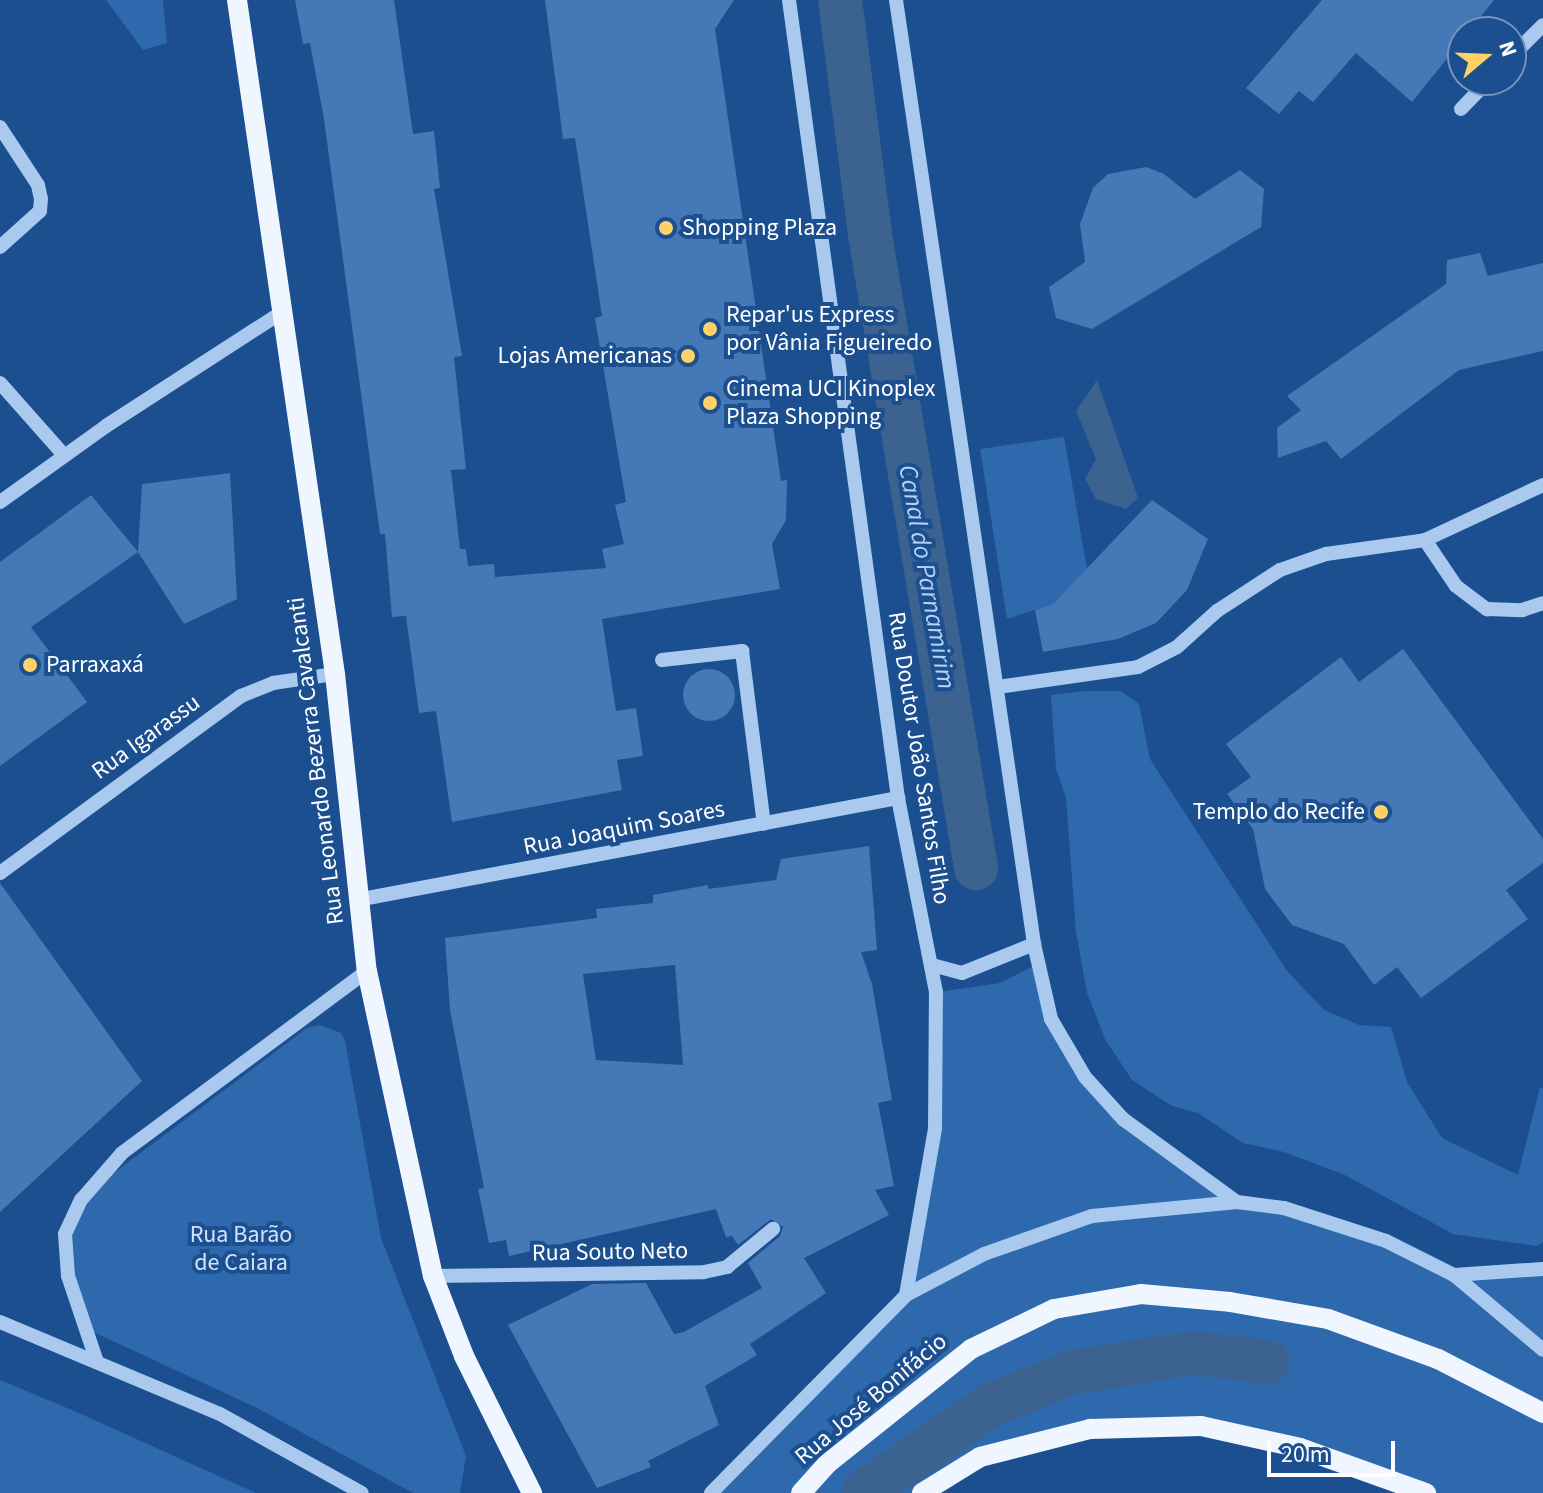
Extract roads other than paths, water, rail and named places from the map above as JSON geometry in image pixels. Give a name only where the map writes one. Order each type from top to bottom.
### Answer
[{"type":"main road","name":"Rua Leonardo Bezerra Cavalcanti","points":[[237,0],[335,674],[367,971],[433,1276],[464,1356],[532,1493]]},
{"type":"main road","name":"Rua José Bonifácio","points":[[801,1493],[838,1454],[971,1349],[1054,1309],[1141,1294],[1230,1302],[1328,1319],[1438,1359],[1543,1413]]},
{"type":"main road","points":[[922,1493],[980,1457],[1090,1429],[1201,1426],[1300,1448],[1426,1493]]},
{"type":"street","name":"Rua Doutor João Santos Filho","points":[[789,0],[898,798],[932,965],[935,1128],[906,1295]]},
{"type":"street","points":[[896,0],[1034,944],[1051,1019],[1085,1077],[1123,1119],[1237,1202]]},
{"type":"street","points":[[1527,41],[1543,25]]},
{"type":"street","points":[[1461,109],[1474,96]]},
{"type":"street","points":[[0,127],[41,199],[40,211],[0,247]]},
{"type":"street","points":[[0,502],[64,455],[281,313]]},
{"type":"street","points":[[0,383],[64,455]]},
{"type":"street","points":[[998,687],[1138,667],[1177,647],[1217,611],[1280,570],[1326,554],[1425,540],[1543,485]]},
{"type":"street","points":[[1425,540],[1456,586],[1487,609],[1522,610],[1543,603]]},
{"type":"street","points":[[662,660],[742,651],[764,824]]},
{"type":"street","name":"Rua Igarassu","points":[[0,873],[241,696],[273,683],[335,674]]},
{"type":"street","name":"Rua Joaquim Soares","points":[[357,900],[898,798]]},
{"type":"street","points":[[932,965],[962,973],[1034,944]]},
{"type":"street","points":[[97,1362],[68,1276],[65,1234],[81,1200],[122,1153],[367,971]]},
{"type":"street","points":[[711,1493],[906,1295],[984,1254],[1092,1216],[1237,1202],[1284,1208],[1386,1241],[1454,1275],[1543,1350]]},
{"type":"street","name":"Rua Souto Neto","points":[[433,1276],[704,1272],[727,1267],[773,1229]]},
{"type":"street","points":[[1454,1275],[1543,1269]]},
{"type":"street","points":[[0,1322],[220,1414],[362,1493]]},
{"type":"waterway","name":"Canal do Parnamirim","points":[[840,0],[870,235],[976,868]]},
{"type":"waterway","points":[[863,1493],[991,1405],[1073,1372],[1195,1353],[1267,1362]]},
{"type":"place","name":"Shopping Plaza","points":[[666,228]]},
{"type":"place","name":"Repar'us Express por Vânia Figueiredo","points":[[710,329]]},
{"type":"place","name":"Lojas Americanas","points":[[688,356]]},
{"type":"place","name":"Cinema UCI Kinoplex Plaza Shopping","points":[[710,403]]},
{"type":"place","name":"Parraxaxá","points":[[30,665]]},
{"type":"place","name":"Templo do Recife","points":[[1381,812]]},
{"type":"park label","name":"Rua Barão de Caiara","points":[[241,1249]]}]
